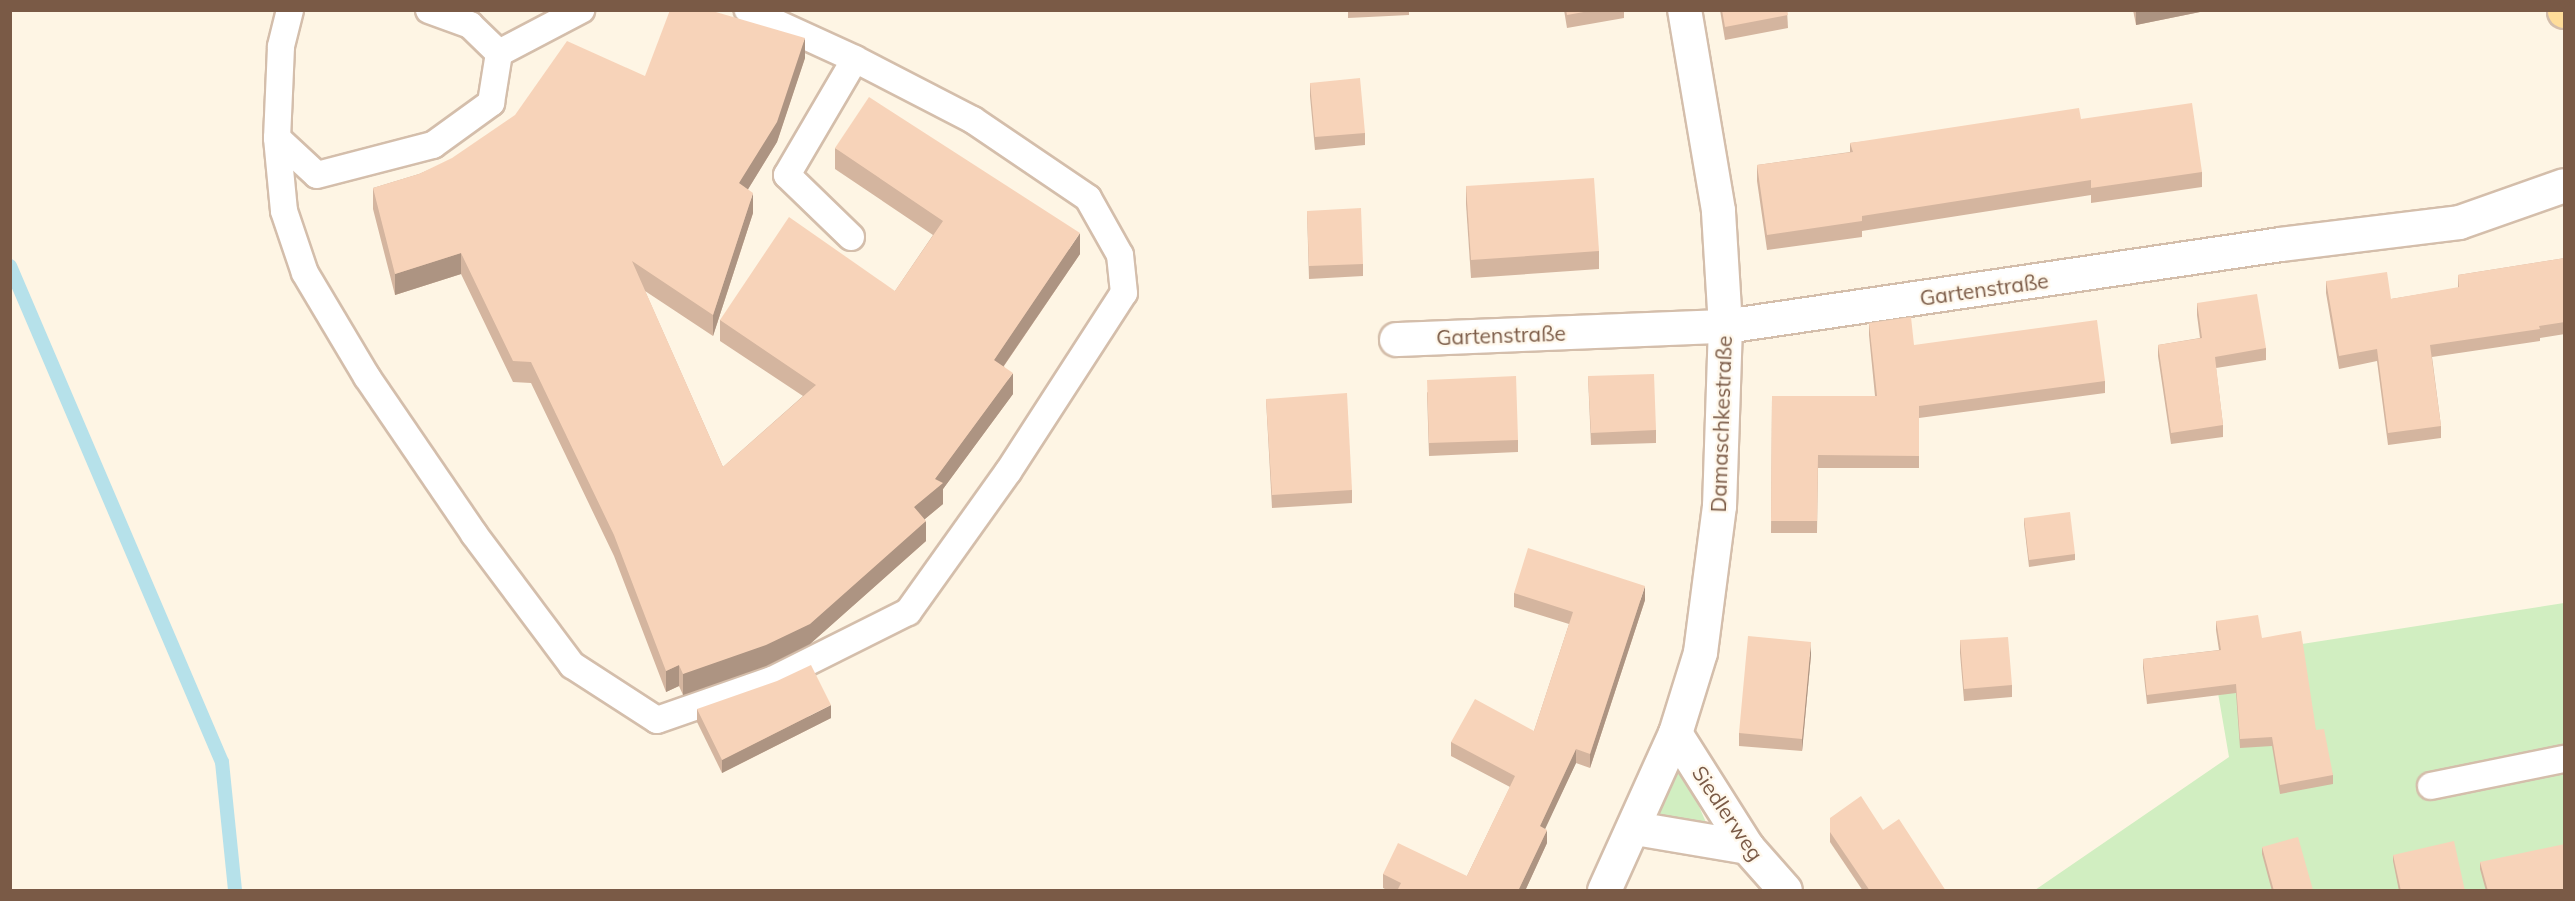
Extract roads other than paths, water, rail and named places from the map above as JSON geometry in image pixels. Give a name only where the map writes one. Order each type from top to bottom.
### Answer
[{"type":"street","name":"Damaschkestraße","points":[[1605,891],[1635,828],[1675,733],[1700,652],[1719,506],[1725,326],[1718,210],[1684,10]]},
{"type":"street","name":"Gartenstraße","points":[[1396,339],[1725,326],[2280,244],[2459,222],[2565,184]]},
{"type":"street","name":"Siedlerweg","points":[[1675,733],[1747,847],[1785,891]]},
{"type":"street","points":[[1635,828],[1747,847]]},
{"type":"lane","points":[[290,10],[281,46],[277,138],[284,211],[305,273],[367,377],[474,534],[572,665],[657,720],[772,680],[908,612],[1008,472],[1124,293],[1120,255],[1088,198],[973,120],[855,59],[748,10]]},
{"type":"lane","points":[[429,10],[470,26],[499,53]]},
{"type":"lane","points":[[499,53],[581,10]]},
{"type":"lane","points":[[277,138],[317,175],[433,145],[491,103],[499,53]]},
{"type":"lane","points":[[850,237],[787,175],[855,59]]},
{"type":"lane","points":[[2431,786],[2565,759]]},
{"type":"waterway","points":[[10,266],[222,762],[235,890]]}]
